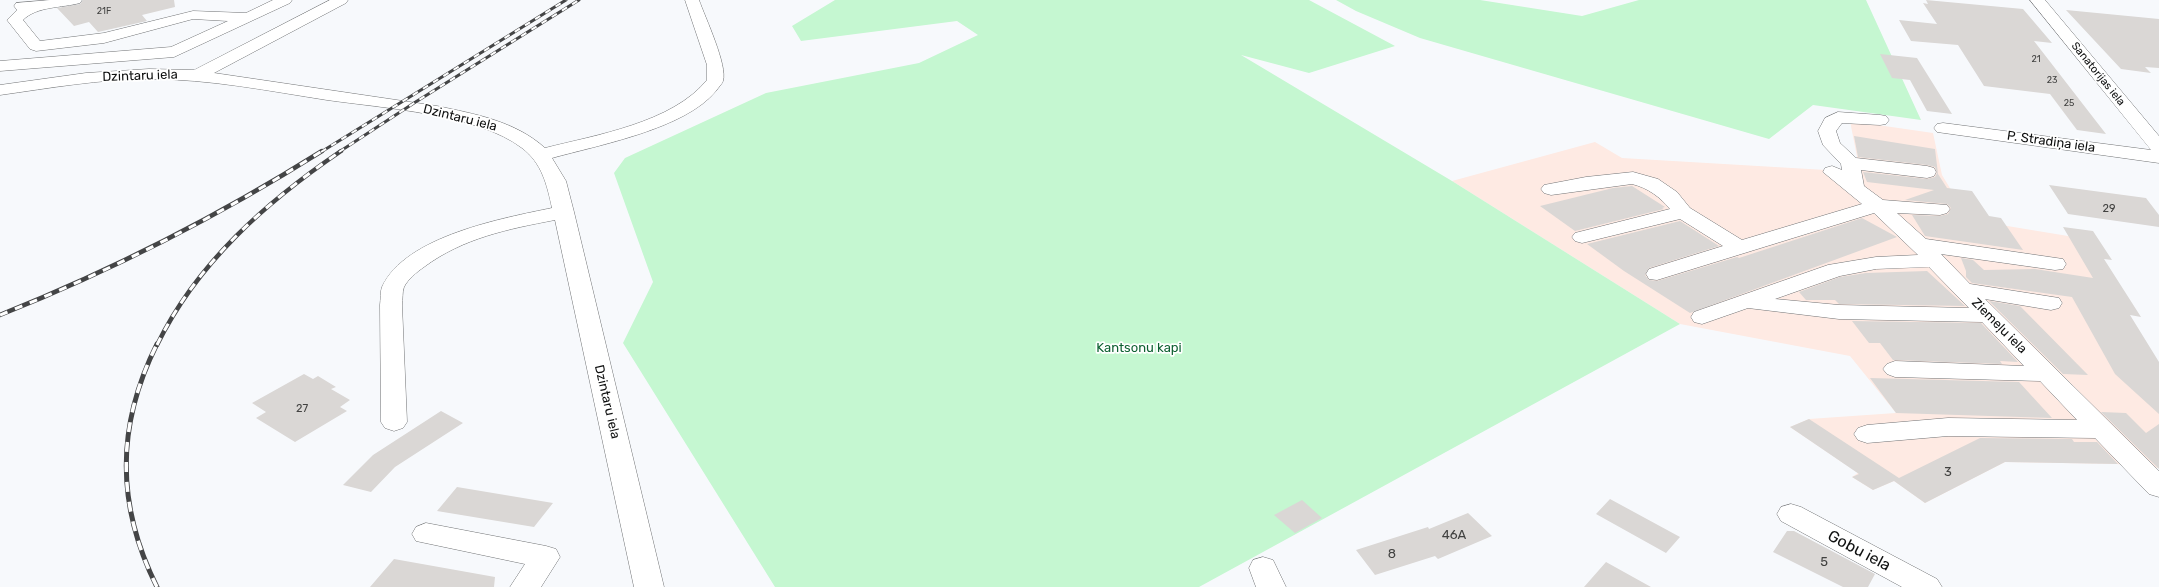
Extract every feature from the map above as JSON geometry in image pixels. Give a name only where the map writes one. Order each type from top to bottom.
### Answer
[{"type":"street","points":[[15,0],[14,6],[35,7],[75,0]]},
{"type":"street","points":[[0,66],[174,52],[285,0]]},
{"type":"street","points":[[197,75],[341,0]]},
{"type":"street","points":[[541,155],[644,125],[676,112],[700,98],[715,81],[716,65],[692,0]]},
{"type":"street","name":"Sanatorijas iela","points":[[2037,0],[2159,148]]},
{"type":"street","points":[[35,7],[22,13],[16,20],[36,46],[104,38],[192,15],[250,17]]},
{"type":"street","name":"Dzintaru iela","points":[[0,90],[86,78],[149,74],[197,75],[423,109],[475,119],[501,128],[523,140],[541,155],[556,181],[649,587]]},
{"type":"street","name":"Ziemeļu iela","points":[[1880,120],[1838,117],[1831,122],[1827,131],[1841,167],[1855,187],[1879,206],[1928,253],[2159,487]]},
{"type":"street","name":"P. Stradiņa iela","points":[[1944,128],[2159,157]]},
{"type":"street","points":[[1841,167],[1927,172]]},
{"type":"street","points":[[1552,189],[1586,183],[1633,178],[1651,184],[1670,196],[1683,212],[1740,248]]},
{"type":"street","points":[[1657,274],[1879,206],[1940,209]]},
{"type":"street","points":[[394,422],[391,305],[393,287],[404,272],[421,258],[441,246],[465,235],[564,212]]},
{"type":"street","points":[[1582,237],[1683,212]]},
{"type":"street","points":[[1702,318],[1836,270],[1928,253],[2055,264]]},
{"type":"street","points":[[1963,289],[2051,303]]},
{"type":"street","points":[[1748,302],[1839,312],[1988,315]]},
{"type":"street","points":[[1895,369],[2047,374]]},
{"type":"street","points":[[1867,434],[1948,427],[2102,429]]},
{"type":"street","name":"Gobu iela","points":[[1791,514],[1927,587]]},
{"type":"street","points":[[426,534],[546,557],[525,587]]},
{"type":"shaded area","points":[[1850,121],[1933,133],[1942,175],[1959,203],[1977,221],[2074,237],[2159,404],[2159,468],[2116,464],[2005,462],[1925,503],[1894,481],[1873,490],[1852,477],[1858,473],[1790,427],[1809,419],[1896,413],[1850,356],[1680,324],[1452,181],[1595,142],[1622,158],[1860,172]]},
{"type":"green space","name":"Kantsonu kapi","points":[[835,0],[1309,0],[1395,46],[1309,73],[1241,55],[1452,181],[1680,324],[1199,587],[775,587],[623,343],[653,282],[614,173],[625,158],[766,93],[919,63],[978,35],[957,21],[801,41],[792,26]]},
{"type":"green space","points":[[1336,0],[1480,0],[1582,16],[1639,0],[1866,0],[1921,120],[1813,105],[1769,139],[1420,38],[1356,11]]},
{"type":"building","points":[[83,0],[174,0],[175,7],[142,15],[147,21],[98,32],[89,22],[74,26],[57,8],[80,4]]},
{"type":"building","points":[[1926,0],[2023,9],[2052,43],[2034,41],[2106,134],[2077,130],[2050,94],[1984,86],[1958,45],[1911,41],[1899,20],[1937,24],[1923,3],[1928,4]]},
{"type":"building","points":[[2066,10],[2159,19],[2159,68],[2145,67],[2151,73],[2121,69]]},
{"type":"building","points":[[1880,54],[1917,58],[1952,114],[1927,111],[1910,80],[1892,78]]},
{"type":"building","points":[[1854,136],[1935,149],[1938,174],[1947,188],[1972,191],[1989,216],[2001,218],[2023,250],[1925,236],[1912,215],[1940,216],[1948,214],[1951,208],[1947,204],[1905,200],[1934,190],[1867,182],[1863,172],[1927,179],[1935,177],[1937,173],[1935,167],[1858,157]]},
{"type":"building","points":[[2049,185],[2146,198],[2159,215],[2159,227],[2068,214]]},
{"type":"building","points":[[1632,186],[1665,207],[1662,208],[1664,209],[1575,231],[1540,206],[1613,188]]},
{"type":"building","points":[[1862,218],[1897,237],[1690,313],[1624,271],[1587,244],[1680,221],[1719,246],[1649,268],[1645,275],[1649,280],[1657,281],[1737,257],[1739,258]]},
{"type":"building","points":[[2063,227],[2093,231],[2112,260],[2104,259],[2141,317],[2130,315],[2159,362],[2159,414],[2115,374],[2072,297],[1972,283],[1966,277],[1966,271],[1961,258],[1973,260],[1984,270],[2035,269],[2093,278]]},
{"type":"building","points":[[1927,271],[1965,306],[1839,304],[1835,300],[1806,300],[1799,292],[1840,277],[1866,273]]},
{"type":"building","points":[[1989,301],[2020,306],[2088,375],[2063,374]]},
{"type":"building","points":[[1852,321],[1981,323],[2018,362],[2000,361],[2002,364],[1893,360],[1880,343],[1869,343]]},
{"type":"building","points":[[304,374],[313,379],[318,376],[336,387],[331,389],[350,400],[340,407],[347,411],[295,442],[256,418],[266,412],[252,403]]},
{"type":"building","points":[[1870,378],[2019,382],[2052,418],[1896,413]]},
{"type":"building","points":[[441,411],[463,423],[395,467],[371,492],[343,485],[373,455]]},
{"type":"building","points":[[2101,412],[2126,413],[2146,433],[2159,424],[2159,469]]},
{"type":"building","points":[[1809,419],[1899,478],[1980,438],[2072,439],[2074,442],[2097,442],[2118,464],[2005,462],[1925,503],[1894,481],[1873,490],[1852,477],[1859,474],[1790,427]]},
{"type":"building","points":[[457,487],[553,503],[534,527],[437,511]]},
{"type":"building","points":[[1610,499],[1680,537],[1666,553],[1596,514]]},
{"type":"building","points":[[1302,500],[1322,518],[1295,533],[1274,515]]},
{"type":"building","points":[[1468,513],[1492,536],[1438,559],[1435,556],[1375,575],[1356,550],[1428,527],[1429,529]]},
{"type":"building","points":[[1787,531],[1794,531],[1875,574],[1868,587],[1843,587],[1773,552]]},
{"type":"building","points":[[394,559],[495,577],[494,587],[370,587]]},
{"type":"building","points":[[1606,562],[1651,587],[1584,587]]},
{"type":"railway","points":[[321,152],[566,0]]},
{"type":"railway","points":[[339,152],[414,103],[579,0]]},
{"type":"railway","points":[[0,315],[84,279],[165,240],[244,198],[322,151]]},
{"type":"railway","points":[[157,345],[173,315],[192,287],[236,236],[286,191],[341,151]]},
{"type":"railway","points":[[157,344],[144,375],[134,405],[128,435],[126,466],[128,496],[134,526],[144,556],[157,587]]}]
